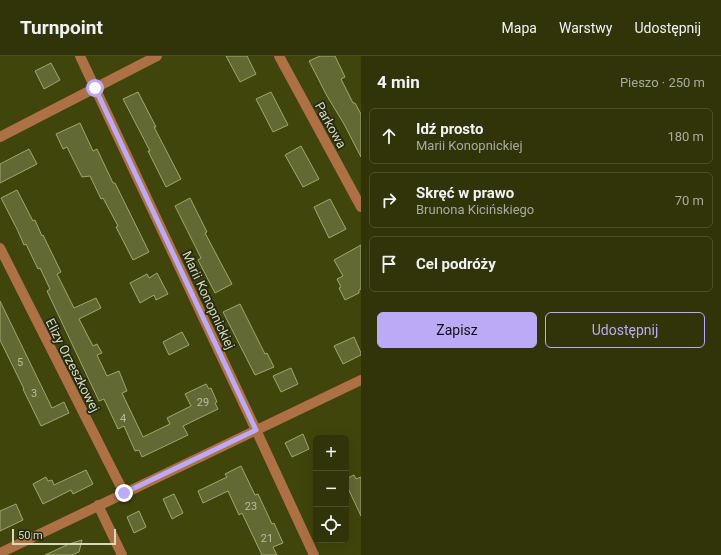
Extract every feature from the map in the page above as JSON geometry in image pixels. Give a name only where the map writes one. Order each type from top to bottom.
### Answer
[{"type":"street","name":"Marii Konopnickiej","points":[[80,56],[314,555]]},
{"type":"street","points":[[0,137],[157,56]]},
{"type":"street","name":"Parkowa","points":[[279,56],[361,207]]},
{"type":"street","name":"Elizy Orzeszkowej","points":[[0,248],[124,493]]},
{"type":"street","points":[[0,553],[361,380]]},
{"type":"street","points":[[98,505],[122,555]]},
{"type":"building","points":[[226,56],[247,56],[256,74],[240,82]]},
{"type":"building","points":[[320,56],[335,56],[345,77],[341,79],[353,103],[355,103],[361,114],[361,157],[309,61]]},
{"type":"building","points":[[51,63],[60,80],[44,89],[35,71]]},
{"type":"building","points":[[138,92],[181,179],[166,187],[148,151],[150,151],[123,99]]},
{"type":"building","points":[[271,92],[288,125],[273,132],[256,99]]},
{"type":"building","points":[[80,123],[93,151],[97,149],[149,252],[133,260],[116,227],[118,226],[103,198],[101,199],[90,176],[82,177],[67,147],[63,149],[56,134]]},
{"type":"building","points":[[301,146],[319,179],[303,187],[285,155]]},
{"type":"building","points":[[29,149],[37,164],[0,183],[0,164]]},
{"type":"building","points":[[17,190],[33,221],[35,220],[61,272],[57,274],[74,308],[96,298],[101,308],[79,319],[93,346],[97,344],[102,353],[97,355],[107,376],[119,371],[127,391],[122,393],[143,437],[170,424],[167,418],[191,406],[185,394],[206,384],[209,389],[211,388],[217,402],[215,403],[218,409],[183,426],[188,435],[142,457],[139,450],[135,451],[124,426],[118,429],[104,399],[99,401],[47,291],[50,289],[40,268],[38,269],[26,244],[24,245],[1,198]]},
{"type":"building","points":[[190,198],[207,232],[205,233],[232,284],[215,293],[198,260],[201,258],[175,206]]},
{"type":"building","points":[[330,199],[346,229],[329,238],[314,207]]},
{"type":"building","points":[[361,245],[361,289],[359,290],[359,293],[345,300],[339,288],[341,287],[337,279],[343,276],[334,260]]},
{"type":"building","points":[[157,273],[168,294],[156,300],[154,295],[140,303],[130,283],[147,274],[149,278]]},
{"type":"building","points":[[0,301],[52,408],[64,402],[69,413],[41,426],[0,340]]},
{"type":"building","points":[[240,304],[265,354],[267,353],[274,367],[255,375],[223,312]]},
{"type":"building","points":[[182,332],[189,345],[169,355],[163,342]]},
{"type":"building","points":[[354,337],[361,355],[343,364],[334,346]]},
{"type":"building","points":[[291,368],[298,384],[281,392],[273,376]]},
{"type":"building","points":[[303,434],[309,449],[292,457],[285,443]]},
{"type":"building","points":[[241,466],[255,495],[258,494],[272,524],[274,523],[283,543],[273,547],[277,555],[262,555],[242,513],[239,515],[228,491],[203,503],[198,491],[227,477],[225,474]]},
{"type":"building","points":[[86,470],[93,484],[73,494],[71,490],[43,504],[33,484],[46,477],[48,481],[52,480],[54,485]]},
{"type":"building","points":[[354,475],[356,479],[361,477],[361,516],[349,490],[349,478]]},
{"type":"building","points":[[174,494],[183,513],[172,519],[163,499]]},
{"type":"building","points":[[16,504],[23,520],[0,531],[0,511]]},
{"type":"building","points":[[139,511],[146,527],[134,533],[127,517]]},
{"type":"building","points":[[82,540],[79,552],[72,555],[45,555],[69,544]]},
{"type":"route","points":[[95,88],[256,430],[124,493]]}]
